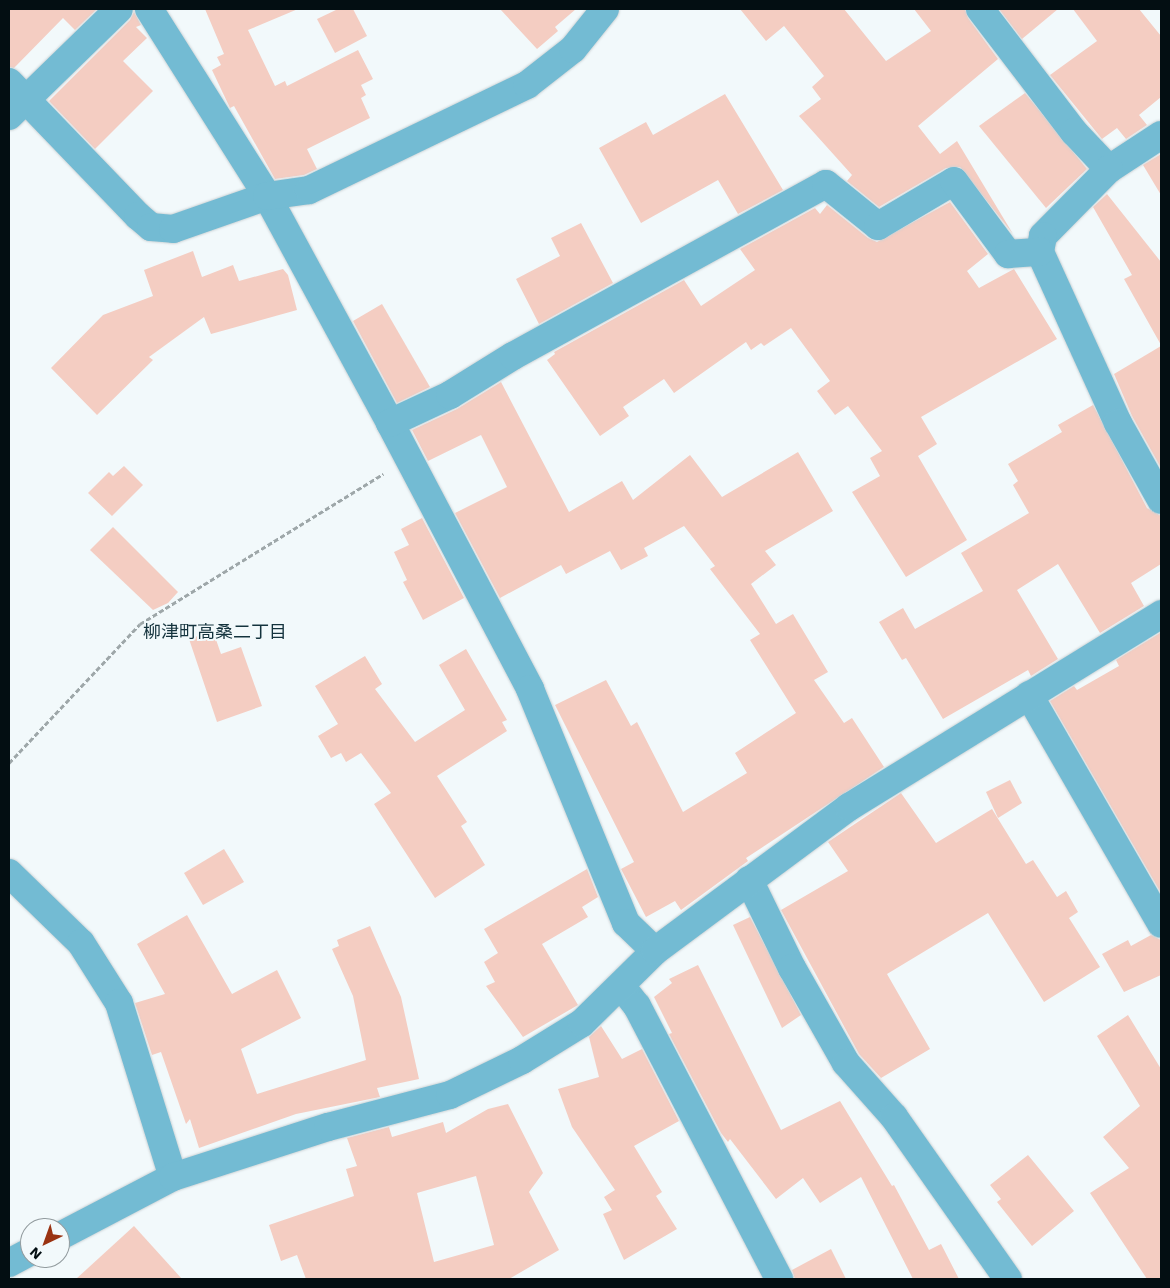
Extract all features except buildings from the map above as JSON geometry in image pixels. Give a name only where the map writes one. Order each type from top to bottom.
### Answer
[{"type":"street","points":[[119,9],[14,99],[151,227],[173,229],[267,196],[309,190],[527,85],[573,50],[605,9]]},
{"type":"street","points":[[149,9],[267,196],[409,458],[530,689],[626,923],[654,951]]},
{"type":"street","points":[[980,9],[1074,132],[1109,170]]},
{"type":"street","points":[[1161,135],[1109,170],[1043,236],[1040,252],[1118,423],[1161,500]]},
{"type":"street","points":[[390,423],[450,395],[513,356],[826,184],[878,226],[954,181],[1008,254],[1040,252]]},
{"type":"street","points":[[70,1231],[173,1177],[328,1127],[450,1095],[522,1060],[582,1023],[622,987],[654,951],[864,797],[1161,614]]},
{"type":"street","points":[[1029,695],[1161,924]]},
{"type":"street","points":[[9,873],[80,943],[119,1003],[173,1177]]},
{"type":"street","points":[[749,880],[792,968],[846,1063],[894,1117],[1008,1279]]},
{"type":"street","points":[[622,987],[637,1006],[779,1279]]},
{"type":"path","points":[[9,763],[140,624],[409,458]]},
{"type":"district","name":"柳津町高桑二丁目","points":[[215,632]]}]
